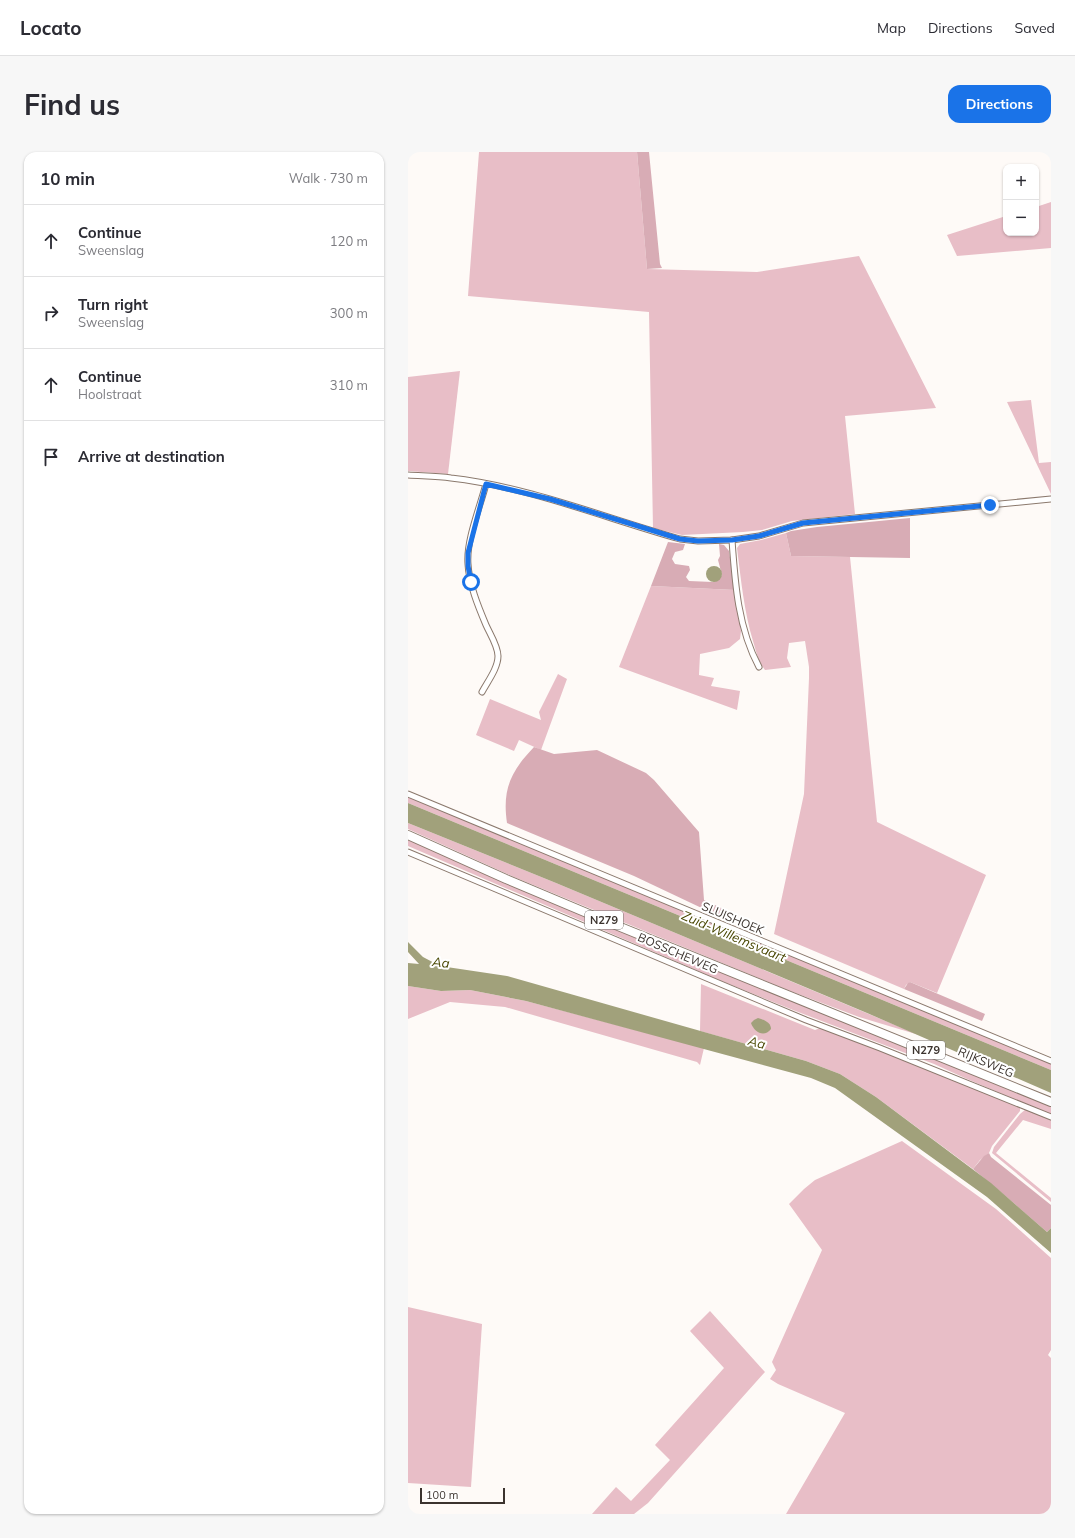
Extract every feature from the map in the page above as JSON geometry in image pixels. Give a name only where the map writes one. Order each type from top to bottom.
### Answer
[{"type":"main road","name":"BOSSCHEWEG","points":[[408,835],[513,882],[801,1001]]},
{"type":"main road","name":"RIJKSWEG","points":[[801,1001],[937,1054],[1051,1102]]},
{"type":"street","points":[[408,475],[450,478],[486,484],[550,499],[680,539],[698,541],[732,540],[759,536],[803,523],[1051,499]]},
{"type":"street","points":[[482,692],[497,665],[498,656],[497,649],[484,619],[471,582],[468,566],[468,553],[486,484]]},
{"type":"street","points":[[732,540],[736,590],[747,640],[751,652],[759,667]]},
{"type":"street","name":"SLUISHOEK","points":[[408,794],[1051,1061]]},
{"type":"street","name":"BOSSCHEWEG","points":[[408,852],[806,1020],[880,1048],[1051,1117]]},
{"type":"shaded area","points":[[479,152],[637,152],[647,269],[757,272],[859,256],[936,408],[845,416],[855,514],[792,521],[762,530],[743,532],[682,535],[653,528],[649,312],[468,296]]},
{"type":"shaded area","points":[[637,152],[649,152],[660,264],[662,268],[647,269]]},
{"type":"shaded area","points":[[1051,202],[1051,248],[957,256],[947,235],[1003,217],[1003,236],[1039,236],[1039,206]]},
{"type":"shaded area","points":[[460,371],[448,474],[408,471],[408,377]]},
{"type":"shaded area","points":[[1031,400],[1039,463],[1051,462],[1051,494],[1007,402]]},
{"type":"shaded area","points":[[910,518],[910,558],[791,556],[786,533],[791,531]]},
{"type":"shaded area","points":[[786,533],[791,556],[850,557],[877,822],[986,875],[937,993],[910,982],[904,989],[774,934],[804,794],[809,667],[805,641],[789,643],[787,658],[791,667],[765,670],[763,667],[756,652],[747,618],[737,548],[740,544]]},
{"type":"shaded area","points":[[668,542],[685,544],[683,550],[675,552],[672,559],[675,564],[689,566],[690,570],[686,577],[689,581],[713,582],[722,575],[718,560],[720,556],[719,544],[724,545],[729,551],[735,590],[651,586]]},
{"type":"shaded area","points":[[714,566],[720,568],[722,574],[720,580],[714,582],[708,580],[706,574],[708,568]]},
{"type":"shaded area","points":[[651,586],[735,590],[741,631],[740,639],[729,648],[700,654],[699,675],[714,678],[711,686],[740,691],[737,710],[619,667]]},
{"type":"shaded area","points":[[558,674],[567,679],[541,750],[519,740],[514,751],[476,735],[490,699],[541,720],[539,712]]},
{"type":"shaded area","points":[[534,747],[554,754],[597,750],[646,773],[654,780],[699,832],[704,900],[728,911],[727,920],[634,876],[507,823],[506,800],[510,781],[519,764]]},
{"type":"shaded area","points":[[408,796],[1051,1063],[1051,1070],[408,803]]},
{"type":"shaded area","points":[[408,803],[1051,1070],[1051,1093],[867,1013],[408,823]]},
{"type":"shaded area","points":[[408,823],[556,883],[919,1035],[859,1017],[785,989],[514,877],[408,829]]},
{"type":"shaded area","points":[[408,838],[1051,1106],[1051,1115],[934,1064],[719,980],[408,846]]},
{"type":"shaded area","points":[[408,942],[423,957],[440,966],[507,976],[806,1061],[840,1074],[876,1097],[991,1183],[1047,1232],[1051,1228],[1051,1253],[987,1197],[835,1088],[811,1078],[526,1001],[470,990],[441,991],[408,986],[408,963],[419,964],[408,952]]},
{"type":"shaded area","points":[[910,982],[985,1014],[982,1021],[904,989]]},
{"type":"shaded area","points":[[701,984],[815,1030],[820,1028],[840,1034],[1020,1107],[1020,1111],[992,1146],[989,1153],[980,1160],[973,1169],[876,1097],[840,1074],[806,1061],[700,1031]]},
{"type":"shaded area","points":[[408,986],[441,991],[470,990],[526,1001],[704,1048],[700,1065],[697,1062],[505,1007],[450,1002],[408,1019]]},
{"type":"shaded area","points":[[758,1018],[769,1023],[771,1029],[768,1032],[760,1033],[754,1029],[751,1023]]},
{"type":"shaded area","points":[[1026,1109],[1051,1119],[1051,1129],[1023,1120],[996,1153],[1051,1198],[1051,1202],[992,1153],[994,1147],[1020,1114]]},
{"type":"shaded area","points":[[902,1141],[996,1209],[1051,1258],[1051,1350],[1048,1355],[1051,1358],[1051,1514],[786,1514],[845,1413],[778,1384],[770,1379],[776,1370],[772,1362],[822,1250],[789,1204],[815,1180]]},
{"type":"shaded area","points":[[989,1153],[991,1157],[1051,1205],[1051,1228],[1047,1232],[973,1169],[984,1156]]},
{"type":"shaded area","points":[[408,1307],[482,1324],[471,1487],[408,1483]]},
{"type":"shaded area","points":[[710,1311],[765,1372],[648,1503],[634,1514],[592,1514],[616,1487],[631,1501],[670,1460],[655,1445],[724,1368],[690,1331]]},
{"type":"route","points":[[471,582],[468,566],[469,546],[486,484],[550,499],[665,535],[680,539],[698,541],[732,540],[759,536],[803,523],[990,505]]},
{"type":"water label","name":"Zuid-Willemsvaart","points":[[734,936]]},
{"type":"water label","name":"Aa","points":[[441,962]]},
{"type":"water label","name":"Aa","points":[[757,1042]]}]
